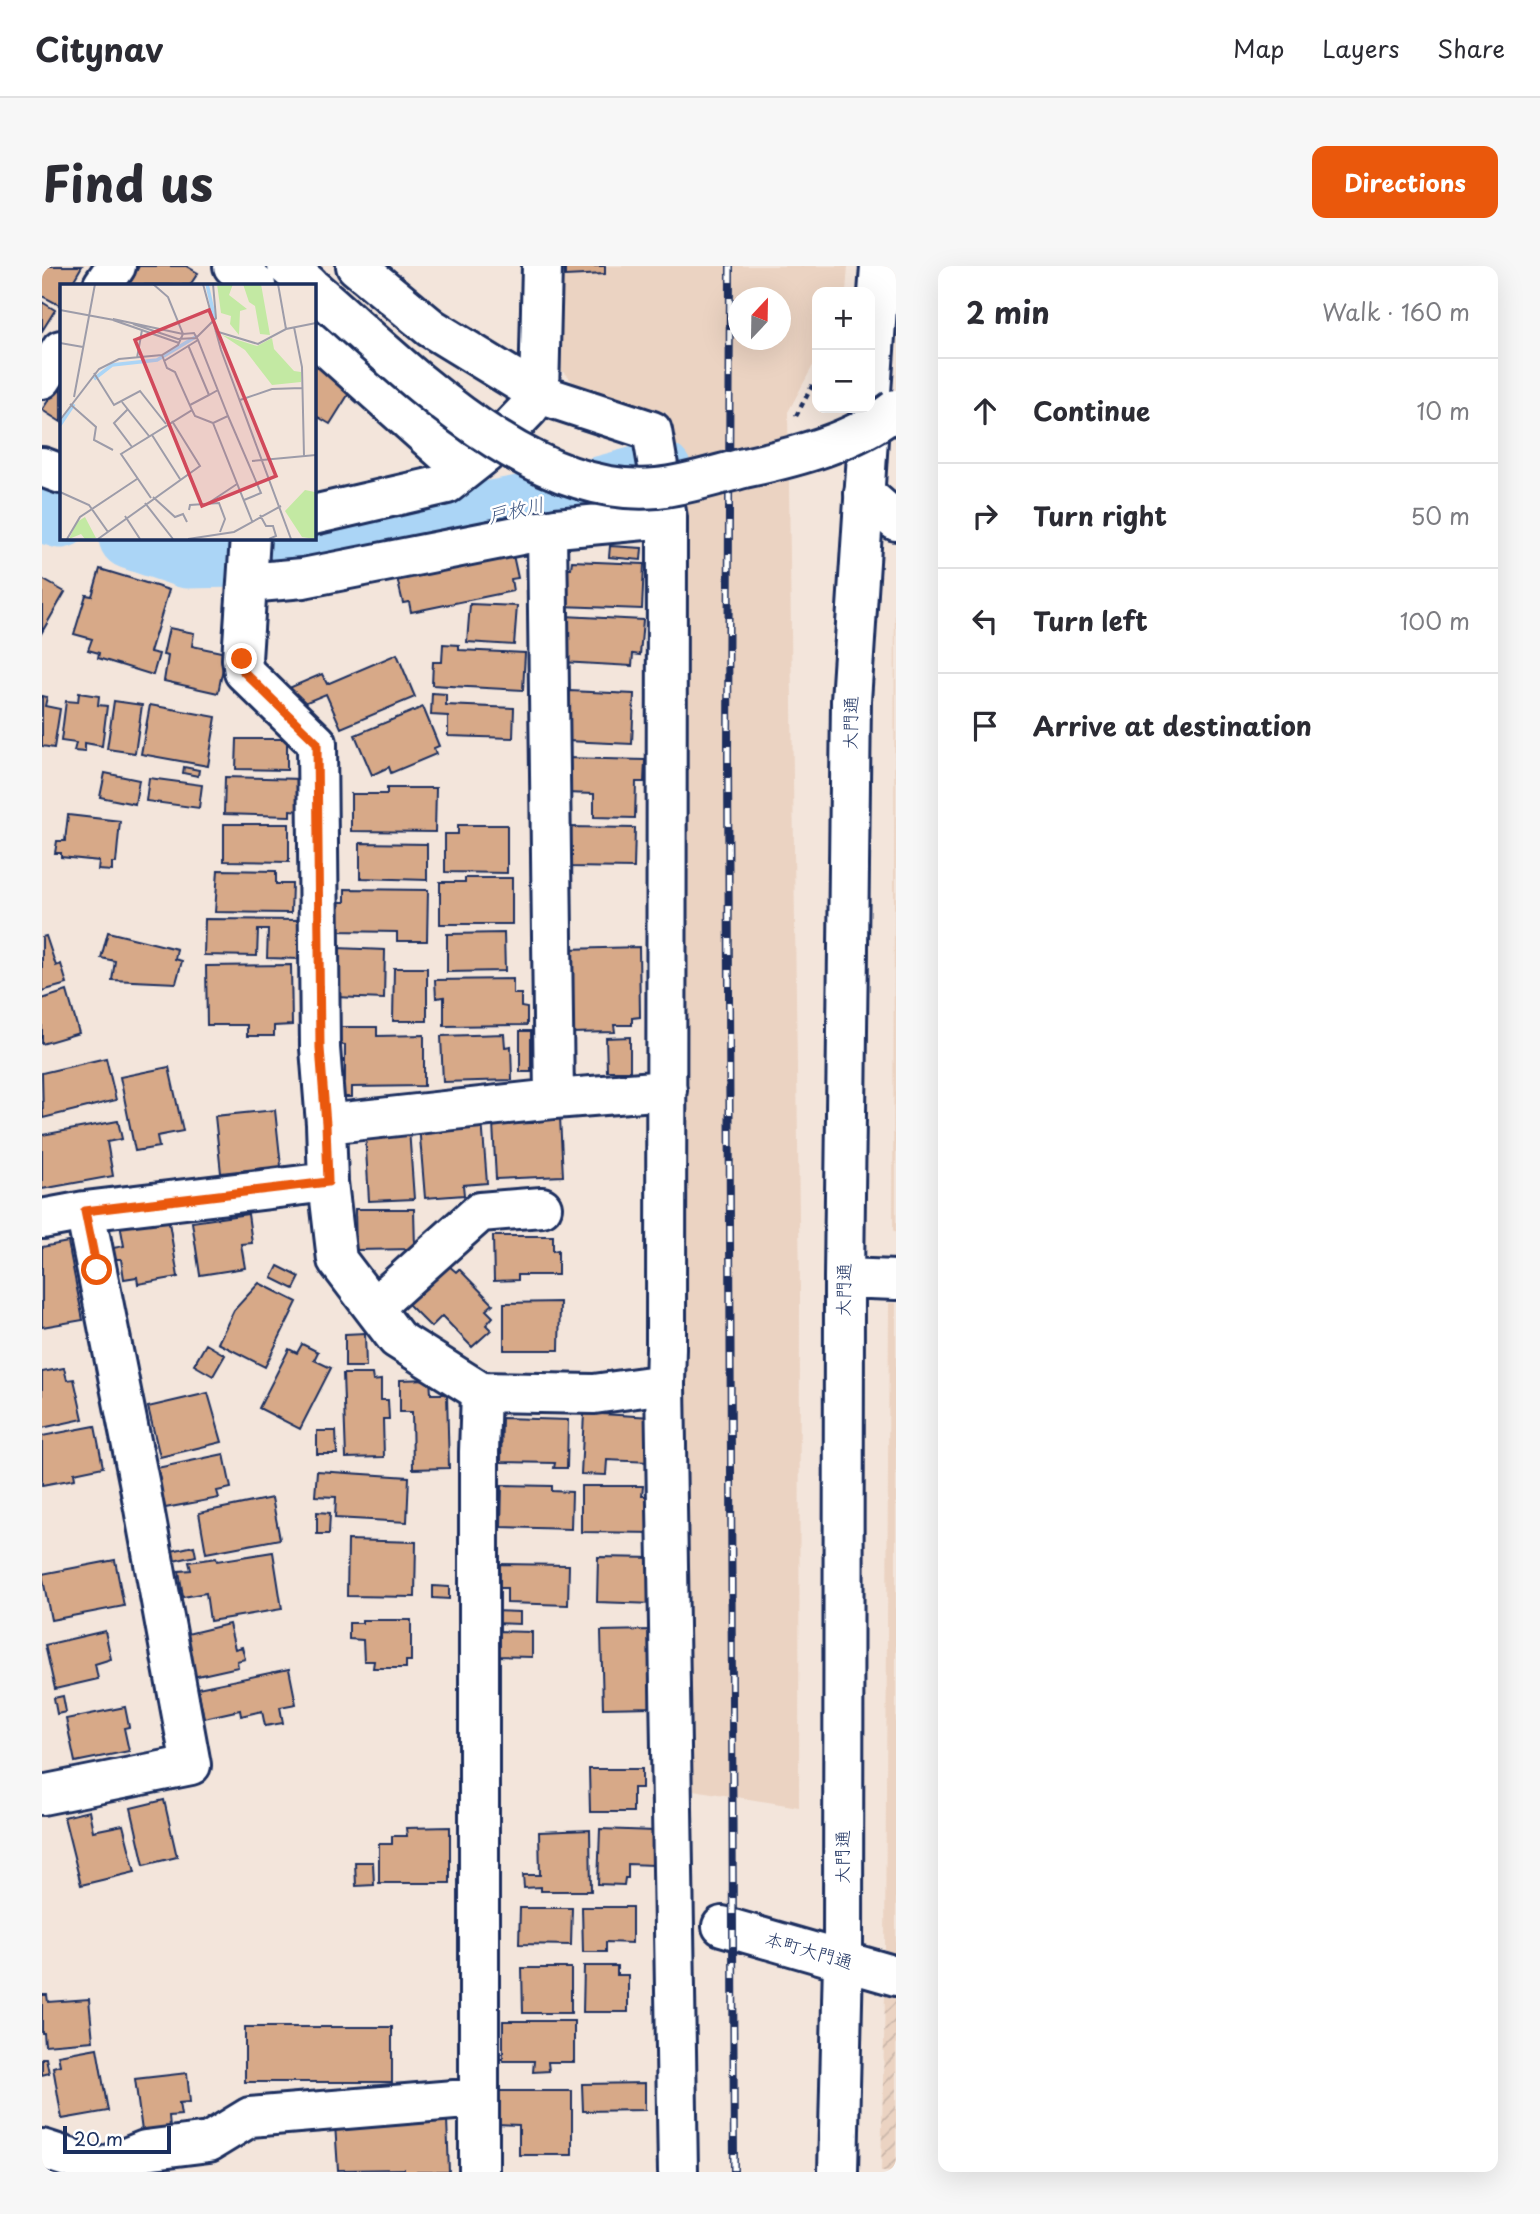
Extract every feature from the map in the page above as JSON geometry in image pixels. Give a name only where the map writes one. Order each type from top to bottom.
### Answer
[{"type":"street","points":[[104,284],[116,266]]},
{"type":"street","points":[[233,266],[255,284]]},
{"type":"street","points":[[287,266],[308,284]]},
{"type":"street","points":[[356,266],[431,328],[539,394],[652,431],[667,518],[665,1384],[678,2172]]},
{"type":"street","points":[[315,515],[447,484],[485,454],[529,408],[539,394],[542,266]]},
{"type":"street","name":"大門通","points":[[874,350],[880,266]]},
{"type":"street","points":[[315,291],[449,407],[478,428],[537,462],[600,484],[657,488],[758,465],[813,450],[846,437],[896,409]]},
{"type":"street","points":[[315,337],[464,471]]},
{"type":"street","points":[[42,379],[60,352]]},
{"type":"street","name":"大門通","points":[[838,2172],[842,1961],[844,1278],[851,701],[870,413]]},
{"type":"street","points":[[42,467],[60,474]]},
{"type":"street","points":[[864,493],[896,521]]},
{"type":"street","points":[[248,583],[303,578],[547,530],[667,518]]},
{"type":"street","points":[[547,530],[554,1099]]},
{"type":"street","points":[[250,539],[242,659],[244,672],[317,743],[320,1048],[328,1182],[337,1260],[397,1339],[481,1392],[594,1394],[665,1384]]},
{"type":"street","points":[[326,1124],[554,1099],[667,1090]]},
{"type":"street","points":[[42,1219],[85,1211],[328,1182]]},
{"type":"street","points":[[374,1307],[480,1212],[542,1207]]},
{"type":"street","points":[[42,1795],[191,1765],[139,1481],[85,1211]]},
{"type":"street","points":[[844,1278],[896,1280]]},
{"type":"street","points":[[479,2172],[481,1392]]},
{"type":"street","name":"本町大門通","points":[[722,1926],[896,1976]]},
{"type":"street","points":[[42,2149],[107,2170],[145,2150],[209,2142],[250,2117],[478,2098]]},
{"type":"path","points":[[794,420],[812,386]]},
{"type":"shaded area","points":[[560,266],[848,266],[846,287],[812,287],[812,367],[788,412],[800,1289],[799,1807],[687,1789],[684,539],[667,413],[633,412],[586,395],[561,370]]},
{"type":"shaded area","points":[[896,551],[896,1233],[893,1230]]},
{"type":"shaded area","points":[[889,1303],[896,1303],[896,1957],[885,1954]]},
{"type":"shaded area","points":[[885,1995],[896,1998],[896,2172],[881,2172]]},
{"type":"building","points":[[42,266],[82,266],[72,284],[60,284],[59,305],[42,296]]},
{"type":"building","points":[[139,266],[186,266],[198,273],[191,284],[130,284]]},
{"type":"building","points":[[565,266],[605,266],[605,274],[565,276]]},
{"type":"building","points":[[42,302],[55,310],[42,331]]},
{"type":"building","points":[[315,364],[353,387],[330,424],[318,417],[315,422]]},
{"type":"building","points":[[60,383],[60,421],[42,410]]},
{"type":"building","points":[[511,546],[518,578],[511,579],[513,591],[411,612],[409,602],[403,603],[397,578]]},
{"type":"building","points":[[610,546],[642,548],[641,560],[609,557]]},
{"type":"building","points":[[572,561],[644,564],[642,609],[561,606],[563,568],[571,568]]},
{"type":"building","points":[[100,569],[169,590],[150,652],[159,654],[153,675],[98,658],[99,653],[88,650],[92,639],[74,634],[86,595],[92,596]]},
{"type":"building","points":[[42,579],[65,592],[42,632]]},
{"type":"building","points":[[470,604],[517,606],[514,645],[467,642]]},
{"type":"building","points":[[564,616],[643,620],[640,655],[633,654],[632,666],[562,662]]},
{"type":"building","points":[[169,628],[194,633],[192,646],[226,653],[218,693],[164,681],[168,656],[163,655]]},
{"type":"building","points":[[443,644],[459,645],[459,650],[525,653],[523,690],[432,685],[433,662],[442,662]]},
{"type":"building","points":[[397,654],[415,697],[341,728],[326,694],[297,706],[289,688],[322,674],[327,684]]},
{"type":"building","points":[[569,691],[634,694],[632,744],[567,741]]},
{"type":"building","points":[[79,693],[99,696],[98,705],[107,706],[102,746],[85,743],[85,752],[74,751],[76,743],[61,741],[66,701],[78,702]]},
{"type":"building","points":[[432,693],[446,694],[446,705],[514,708],[513,738],[448,736],[448,716],[431,715]]},
{"type":"building","points":[[42,696],[47,697],[45,706],[60,709],[54,748],[42,746]]},
{"type":"building","points":[[114,701],[142,705],[135,753],[107,749]]},
{"type":"building","points":[[150,705],[216,717],[208,766],[141,754]]},
{"type":"building","points":[[423,707],[439,746],[434,748],[436,754],[391,773],[389,767],[372,775],[355,735]]},
{"type":"building","points":[[237,739],[287,739],[287,770],[236,769]]},
{"type":"building","points":[[565,758],[645,760],[644,782],[636,782],[635,818],[594,817],[594,794],[565,793]]},
{"type":"building","points":[[184,767],[199,770],[198,776],[183,773]]},
{"type":"building","points":[[105,773],[139,780],[135,804],[100,797]]},
{"type":"building","points":[[225,777],[302,779],[301,811],[290,810],[290,816],[224,814]]},
{"type":"building","points":[[149,778],[202,785],[199,808],[146,801]]},
{"type":"building","points":[[387,788],[436,788],[435,832],[351,831],[351,794],[387,794]]},
{"type":"building","points":[[68,815],[120,821],[116,863],[112,863],[112,871],[98,870],[99,861],[61,857],[61,853],[55,853],[57,841],[65,841]]},
{"type":"building","points":[[224,824],[289,824],[289,862],[224,861]]},
{"type":"building","points":[[458,825],[507,825],[507,873],[445,872],[445,834],[458,834]]},
{"type":"building","points":[[568,827],[635,828],[634,868],[568,867]]},
{"type":"building","points":[[360,843],[427,844],[427,880],[360,878]]},
{"type":"building","points":[[218,870],[276,871],[276,884],[292,884],[291,913],[215,912]]},
{"type":"building","points":[[465,878],[512,878],[512,924],[440,924],[440,882],[465,882]]},
{"type":"building","points":[[345,889],[428,890],[427,941],[397,941],[397,932],[335,931],[336,902],[345,902]]},
{"type":"building","points":[[205,919],[302,920],[300,959],[267,958],[268,930],[258,930],[257,956],[204,955]]},
{"type":"building","points":[[108,932],[177,949],[175,959],[182,961],[176,983],[112,980],[115,961],[101,958]]},
{"type":"building","points":[[504,933],[505,971],[447,972],[447,934]]},
{"type":"building","points":[[46,936],[56,966],[61,964],[67,984],[42,991],[42,937]]},
{"type":"building","points":[[639,947],[640,1017],[632,1018],[632,1025],[614,1025],[615,1032],[569,1033],[567,949]]},
{"type":"building","points":[[337,948],[385,950],[384,999],[335,997]]},
{"type":"building","points":[[291,965],[292,1025],[274,1026],[274,1036],[247,1036],[247,1025],[207,1025],[206,966]]},
{"type":"building","points":[[394,968],[427,968],[427,1021],[393,1021]]},
{"type":"building","points":[[513,979],[513,994],[521,994],[521,1007],[527,1008],[527,1025],[444,1026],[444,997],[436,998],[435,980]]},
{"type":"building","points":[[67,991],[79,1033],[42,1044],[42,999]]},
{"type":"building","points":[[336,1027],[377,1027],[377,1036],[424,1035],[424,1086],[352,1087],[352,1097],[336,1097],[336,1081],[345,1081],[345,1045],[337,1044]]},
{"type":"building","points":[[520,1031],[531,1031],[531,1072],[520,1072]]},
{"type":"building","points":[[504,1034],[505,1047],[511,1046],[512,1080],[443,1082],[441,1036]]},
{"type":"building","points":[[630,1037],[630,1071],[607,1071],[606,1038]]},
{"type":"building","points":[[106,1058],[116,1100],[43,1118],[42,1073]]},
{"type":"building","points":[[169,1067],[183,1131],[157,1136],[159,1147],[135,1151],[120,1077]]},
{"type":"building","points":[[275,1110],[281,1166],[221,1173],[215,1116]]},
{"type":"building","points":[[560,1117],[563,1176],[496,1179],[493,1124],[533,1123],[533,1118]]},
{"type":"building","points":[[482,1120],[487,1183],[463,1185],[464,1195],[425,1198],[419,1125]]},
{"type":"building","points":[[118,1121],[122,1139],[107,1142],[113,1176],[42,1189],[42,1135]]},
{"type":"building","points":[[409,1129],[414,1199],[369,1201],[365,1132]]},
{"type":"building","points":[[355,1209],[414,1209],[415,1249],[356,1250]]},
{"type":"building","points":[[248,1214],[252,1243],[241,1244],[245,1268],[200,1275],[192,1222]]},
{"type":"building","points":[[168,1216],[178,1277],[138,1284],[137,1277],[124,1279],[121,1259],[115,1259],[113,1248],[124,1246],[120,1224]]},
{"type":"building","points":[[493,1236],[553,1236],[553,1251],[558,1250],[558,1275],[518,1275],[518,1280],[494,1281]]},
{"type":"building","points":[[68,1242],[83,1320],[42,1327],[42,1247]]},
{"type":"building","points":[[448,1265],[456,1272],[459,1269],[493,1304],[486,1310],[493,1317],[486,1325],[491,1330],[472,1347],[442,1316],[431,1327],[408,1304]]},
{"type":"building","points":[[278,1266],[300,1277],[294,1289],[272,1278]]},
{"type":"building","points":[[259,1283],[297,1302],[265,1367],[218,1343],[234,1310]]},
{"type":"building","points":[[560,1302],[559,1350],[504,1350],[504,1303]]},
{"type":"building","points":[[365,1333],[366,1367],[345,1367],[345,1334]]},
{"type":"building","points":[[206,1344],[225,1355],[213,1376],[194,1365]]},
{"type":"building","points":[[302,1344],[318,1352],[314,1360],[331,1368],[300,1429],[259,1408],[289,1349],[297,1353]]},
{"type":"building","points":[[64,1368],[67,1380],[74,1379],[83,1419],[42,1428],[42,1372]]},
{"type":"building","points":[[343,1374],[372,1374],[373,1381],[381,1380],[381,1400],[388,1400],[389,1419],[383,1419],[384,1457],[346,1458]]},
{"type":"building","points":[[430,1379],[431,1394],[447,1394],[449,1468],[413,1469],[412,1412],[400,1412],[400,1380]]},
{"type":"building","points":[[208,1393],[222,1442],[160,1457],[148,1407]]},
{"type":"building","points":[[584,1413],[652,1417],[650,1462],[607,1460],[606,1475],[581,1474]]},
{"type":"building","points":[[502,1418],[568,1420],[567,1468],[554,1468],[555,1463],[501,1462]]},
{"type":"building","points":[[95,1426],[103,1467],[74,1473],[75,1479],[42,1485],[42,1436]]},
{"type":"building","points":[[317,1431],[336,1431],[337,1454],[317,1454]]},
{"type":"building","points":[[224,1454],[231,1488],[217,1491],[219,1498],[165,1508],[157,1468]]},
{"type":"building","points":[[317,1471],[409,1477],[407,1522],[335,1518],[336,1497],[315,1496]]},
{"type":"building","points":[[502,1485],[552,1486],[552,1491],[572,1492],[571,1529],[501,1527]]},
{"type":"building","points":[[581,1486],[643,1486],[642,1496],[656,1496],[655,1533],[581,1532]]},
{"type":"building","points":[[272,1498],[280,1539],[206,1553],[199,1513]]},
{"type":"building","points":[[317,1512],[330,1513],[329,1534],[317,1534]]},
{"type":"building","points":[[348,1540],[416,1542],[415,1597],[347,1596]]},
{"type":"building","points":[[194,1546],[196,1556],[169,1562],[167,1552]]},
{"type":"building","points":[[273,1552],[282,1609],[210,1621],[206,1593],[183,1597],[179,1571],[191,1570],[189,1562],[216,1558],[217,1561]]},
{"type":"building","points":[[598,1557],[656,1558],[655,1604],[597,1602]]},
{"type":"building","points":[[115,1560],[124,1606],[51,1620],[42,1574]]},
{"type":"building","points":[[500,1564],[569,1565],[568,1605],[507,1603],[507,1588],[499,1588]]},
{"type":"building","points":[[433,1586],[449,1587],[449,1599],[433,1598]]},
{"type":"building","points":[[494,1611],[520,1612],[520,1624],[494,1623]]},
{"type":"building","points":[[362,1620],[411,1620],[411,1661],[406,1661],[406,1668],[373,1668],[374,1661],[364,1661],[363,1640],[349,1639],[349,1623],[362,1623]]},
{"type":"building","points":[[229,1624],[235,1649],[242,1647],[245,1659],[237,1661],[238,1667],[193,1677],[183,1635]]},
{"type":"building","points":[[651,1630],[652,1707],[603,1708],[601,1631]]},
{"type":"building","points":[[105,1631],[111,1659],[95,1664],[98,1679],[55,1689],[45,1645]]},
{"type":"building","points":[[495,1631],[532,1632],[532,1657],[495,1656]]},
{"type":"building","points":[[289,1669],[296,1704],[280,1707],[283,1723],[265,1726],[262,1711],[241,1716],[240,1710],[204,1718],[198,1688]]},
{"type":"building","points":[[63,1696],[66,1712],[57,1714],[54,1698]]},
{"type":"building","points":[[125,1707],[129,1727],[124,1728],[129,1751],[75,1762],[66,1719]]},
{"type":"building","points":[[589,1769],[642,1769],[642,1788],[633,1788],[633,1812],[590,1812]]},
{"type":"building","points":[[164,1800],[177,1857],[144,1865],[131,1808]]},
{"type":"building","points":[[89,1811],[93,1831],[123,1825],[135,1872],[81,1885],[64,1817]]},
{"type":"building","points":[[450,1827],[450,1883],[379,1883],[379,1844],[392,1844],[392,1836],[407,1836],[406,1828]]},
{"type":"building","points":[[600,1829],[655,1831],[654,1865],[628,1864],[628,1878],[625,1878],[624,1885],[598,1884]]},
{"type":"building","points":[[590,1830],[591,1891],[541,1891],[541,1887],[524,1888],[523,1875],[540,1875],[539,1832]]},
{"type":"building","points":[[355,1862],[373,1862],[374,1885],[356,1886]]},
{"type":"building","points":[[582,1907],[632,1907],[632,1943],[606,1942],[606,1952],[583,1952]]},
{"type":"building","points":[[520,1908],[572,1908],[571,1945],[519,1944]]},
{"type":"building","points":[[584,1966],[617,1966],[617,1975],[628,1975],[628,2012],[583,2012]]},
{"type":"building","points":[[522,1968],[571,1968],[571,2013],[523,2013]]},
{"type":"building","points":[[42,1995],[47,1995],[48,2002],[89,1999],[93,2041],[45,2045],[42,2033]]},
{"type":"building","points":[[503,2021],[574,2021],[574,2062],[548,2062],[549,2071],[533,2072],[534,2061],[503,2061]]},
{"type":"building","points":[[245,2027],[392,2027],[392,2082],[245,2082]]},
{"type":"building","points":[[97,2048],[108,2111],[62,2119],[53,2067],[60,2065],[58,2055]]},
{"type":"building","points":[[42,2058],[46,2058],[49,2073],[42,2075]]},
{"type":"building","points":[[187,2073],[190,2102],[179,2103],[181,2115],[169,2116],[170,2127],[142,2131],[135,2079]]},
{"type":"building","points":[[645,2083],[645,2110],[583,2111],[582,2084]]},
{"type":"building","points":[[497,2091],[572,2091],[572,2155],[519,2155],[519,2125],[497,2124]]},
{"type":"building","points":[[447,2119],[449,2172],[404,2172],[404,2169],[338,2170],[335,2124]]},
{"type":"waterway","name":"戸枚川","points":[[137,539],[187,556],[285,554],[411,534],[481,515],[547,503],[660,473]]},
{"type":"waterway","name":"戸枚川","points":[[42,510],[60,516]]},
{"type":"railway","points":[[730,266],[728,756],[734,2172]]},
{"type":"route","points":[[97,1270],[85,1211],[328,1182],[320,1048],[317,743],[244,672],[242,659]]}]
